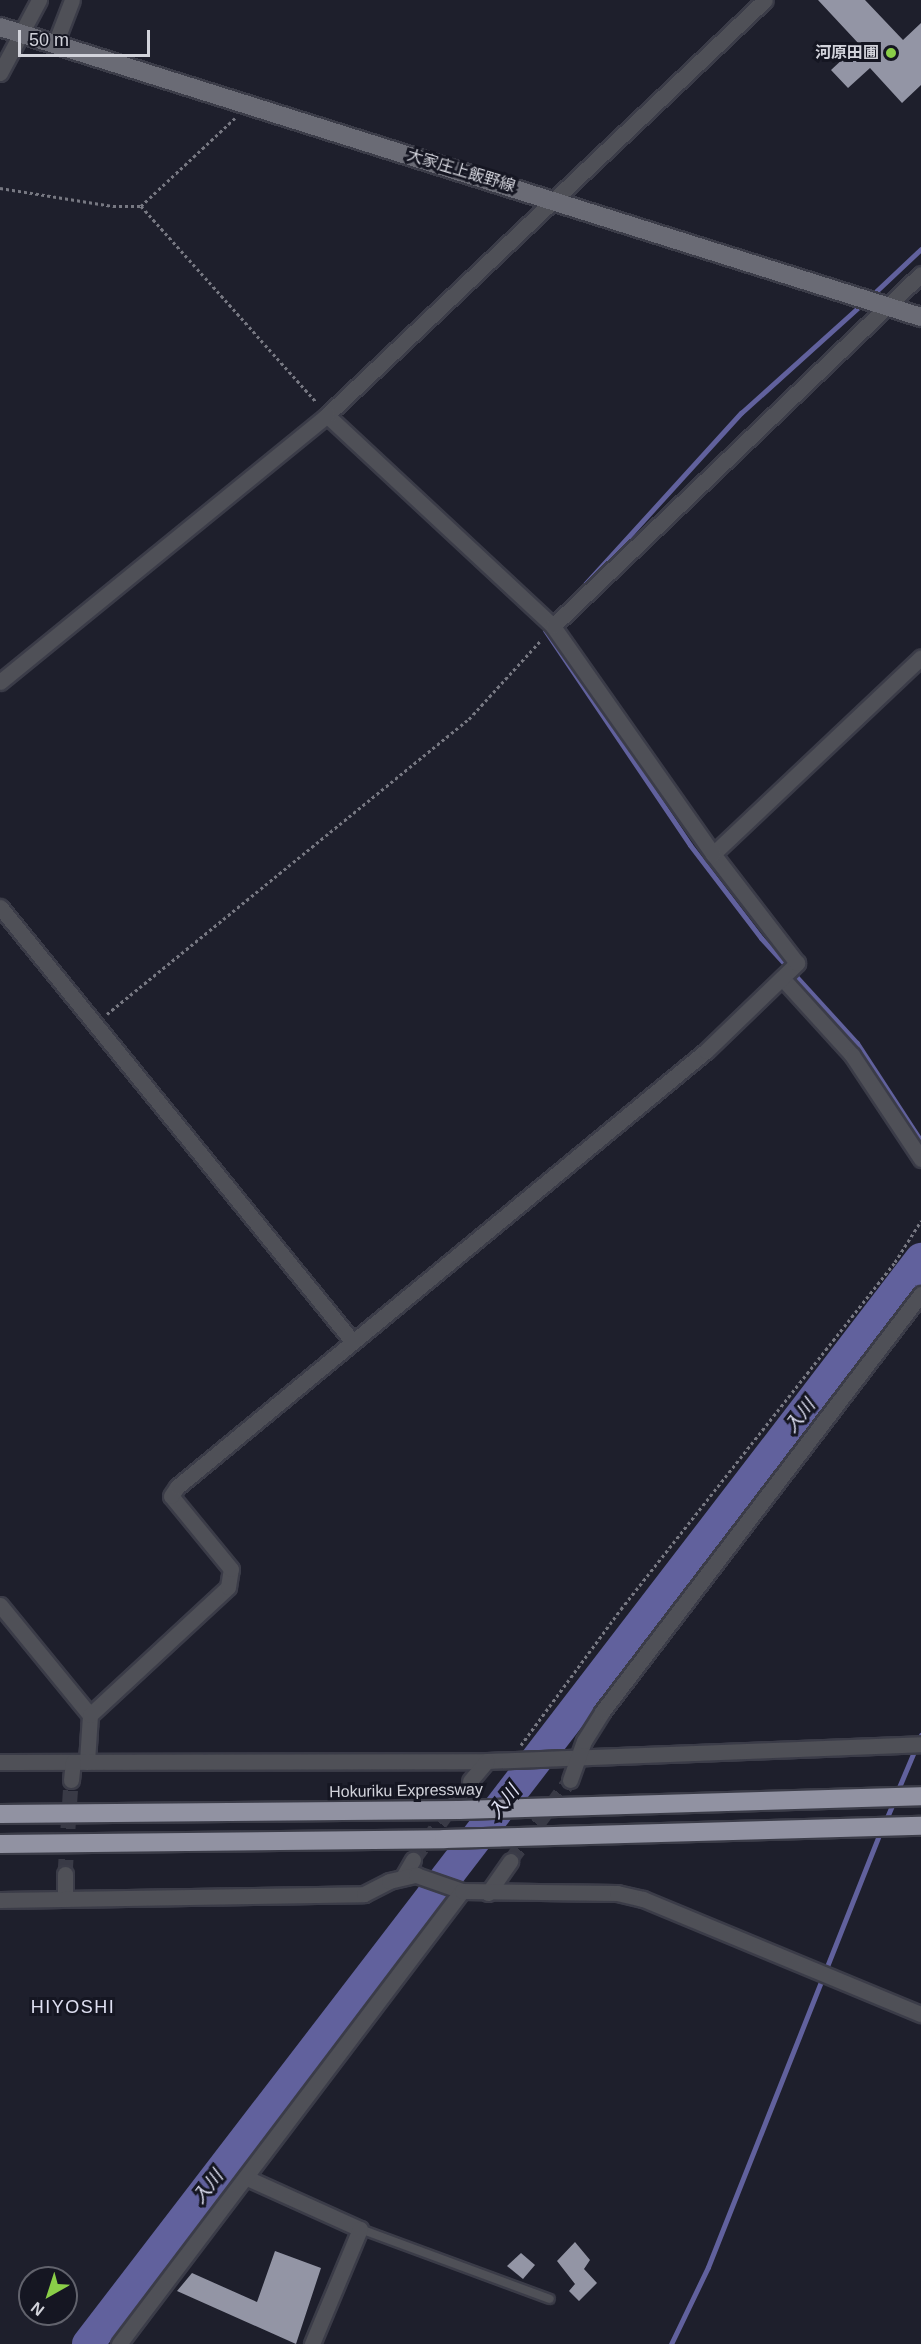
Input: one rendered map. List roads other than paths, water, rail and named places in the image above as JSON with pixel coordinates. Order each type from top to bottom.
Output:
[{"type":"highway","name":"Hokuriku Expressway","points":[[0,1814],[459,1810],[921,1796]]},
{"type":"highway","points":[[0,1844],[444,1839],[921,1826]]},
{"type":"main road","name":"大家庄上飯野線","points":[[0,27],[921,317]]},
{"type":"street","points":[[0,72],[39,0]]},
{"type":"street","points":[[50,43],[72,0]]},
{"type":"street","points":[[0,681],[327,415],[765,0]]},
{"type":"street","points":[[553,627],[921,274]]},
{"type":"street","points":[[71,1780],[80,1762],[90,1715],[228,1587],[231,1569],[171,1496],[177,1486],[706,1051],[797,963],[713,854],[553,627],[327,415]]},
{"type":"street","points":[[713,854],[921,657]]},
{"type":"street","points":[[0,907],[353,1342]]},
{"type":"street","points":[[782,978],[852,1055],[921,1159]]},
{"type":"street","points":[[570,1780],[584,1741],[602,1712],[921,1294]]},
{"type":"street","points":[[0,1605],[90,1715]]},
{"type":"street","points":[[0,1762],[487,1761],[921,1744]]},
{"type":"street","points":[[470,1781],[487,1761]]},
{"type":"street","points":[[403,1877],[413,1860]]},
{"type":"street","points":[[488,1893],[510,1861]]},
{"type":"street","points":[[65,1899],[66,1874]]},
{"type":"street","points":[[0,1900],[364,1894],[403,1877],[416,1875],[462,1891],[617,1893],[643,1899],[921,2014]]},
{"type":"street","points":[[119,2344],[247,2178],[462,1891]]},
{"type":"street","points":[[247,2178],[360,2229],[312,2344]]},
{"type":"lane","points":[[360,2229],[550,2299]]},
{"type":"waterway","points":[[870,297],[921,249]]},
{"type":"waterway","points":[[577,593],[741,413],[863,303]]},
{"type":"waterway","points":[[549,625],[545,630],[690,845],[761,938],[857,1043],[921,1141]]},
{"type":"waterway","name":"入川","points":[[88,2344],[921,1259]]},
{"type":"waterway","points":[[897,1792],[921,1735]]},
{"type":"waterway","points":[[885,1822],[894,1801]]},
{"type":"waterway","points":[[671,2344],[708,2267],[881,1831]]},
{"type":"tunnel","points":[[65,1874],[71,1780]]},
{"type":"tunnel","points":[[510,1861],[570,1780]]},
{"type":"tunnel","points":[[413,1860],[470,1781]]},
{"type":"place","name":"河原田圃","points":[[891,53]]},
{"type":"district","name":"HIYOSHI","points":[[73,2007]]}]
